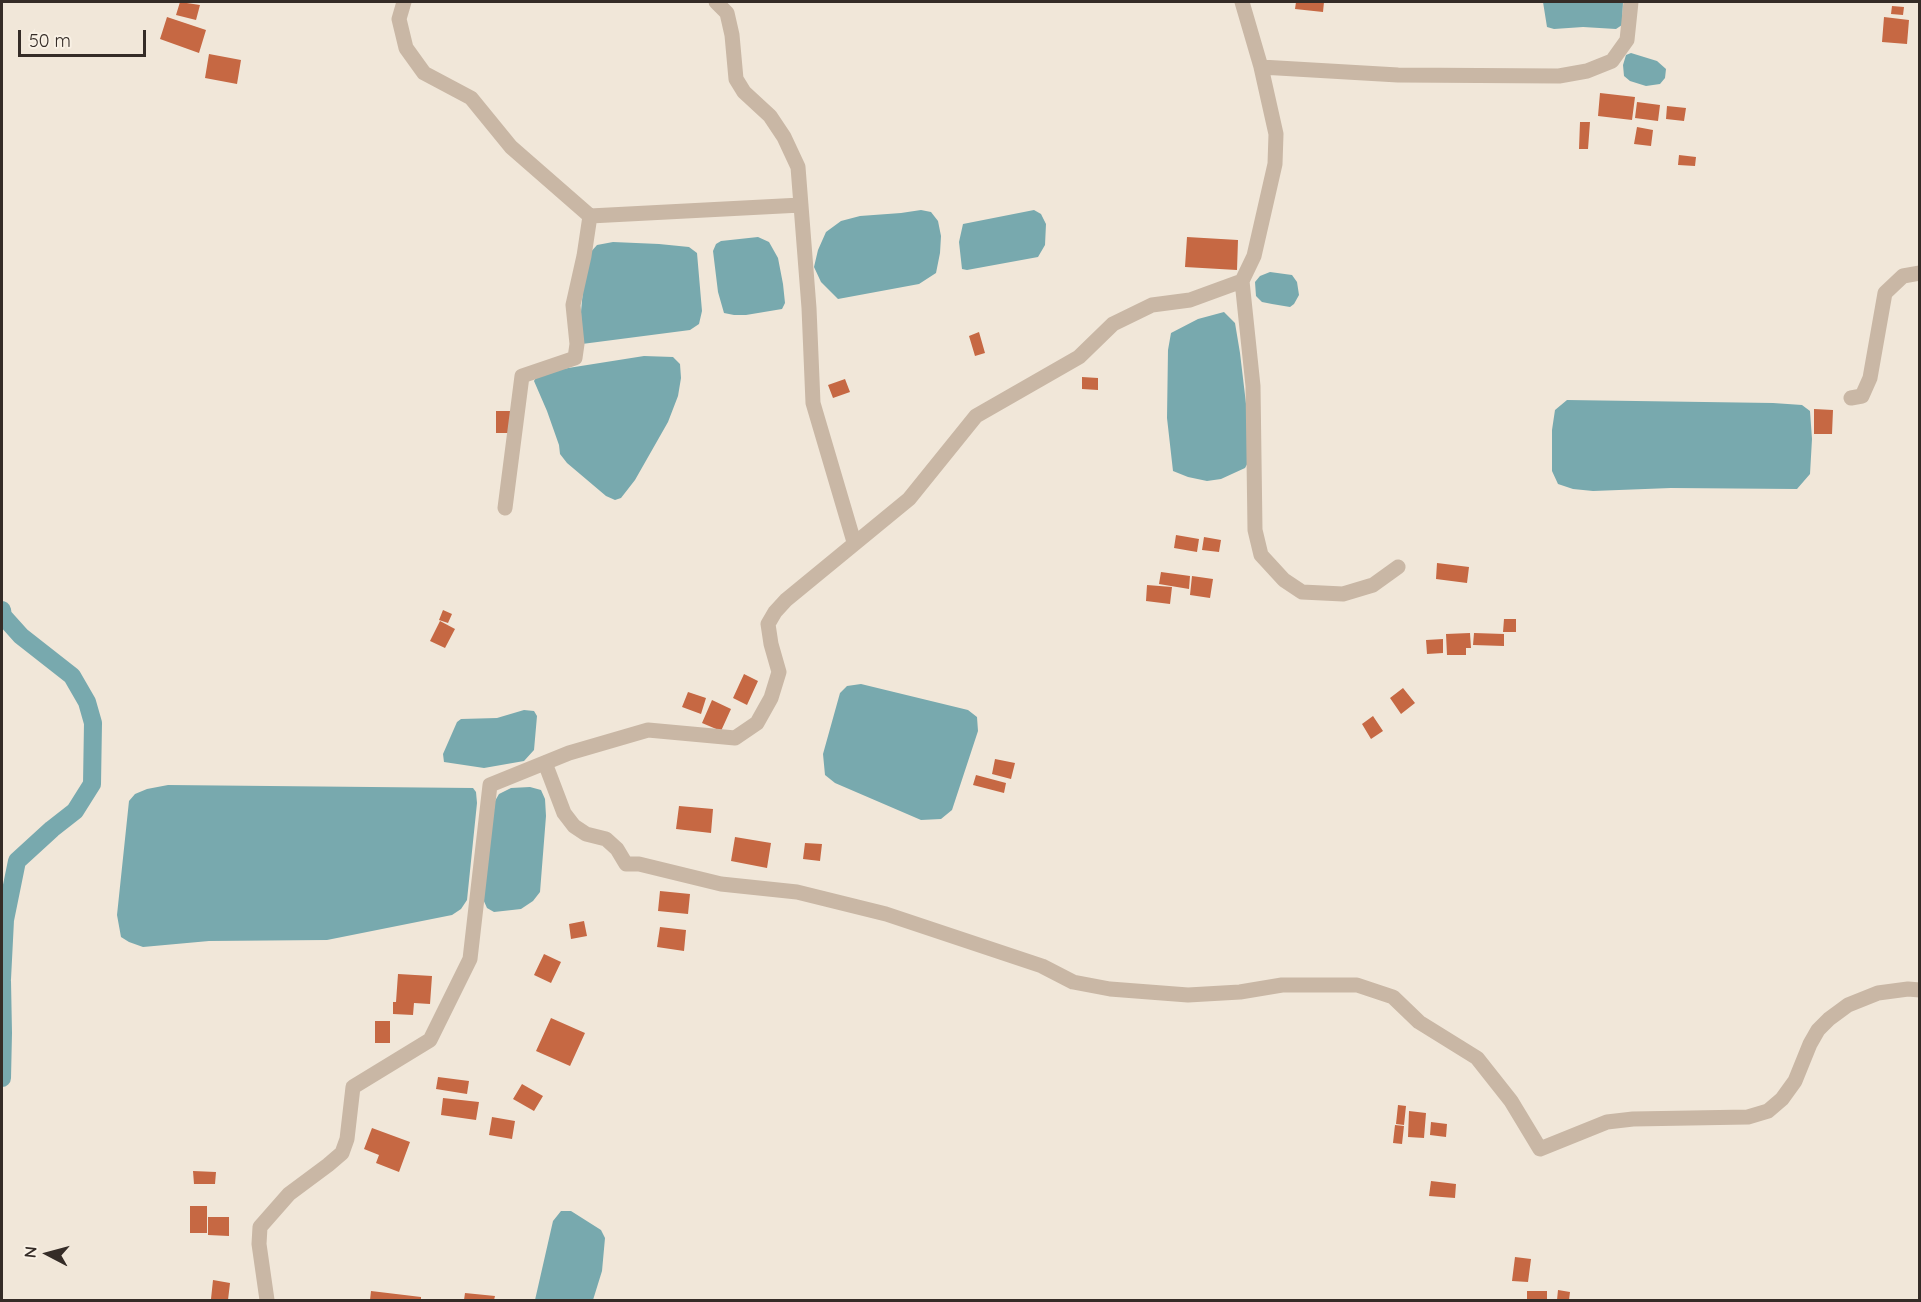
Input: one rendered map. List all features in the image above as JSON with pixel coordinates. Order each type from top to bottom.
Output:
[{"type":"street","points":[[404,2],[399,19],[406,48],[424,73],[471,98],[511,147],[590,216],[801,205]]},
{"type":"street","points":[[716,2],[727,13],[732,35],[735,79],[784,136],[798,167],[809,308],[813,403],[854,542]]},
{"type":"street","points":[[1242,2],[1261,67],[1276,134],[1275,164],[1254,256],[1242,281],[1253,386],[1256,530],[1261,555],[1284,580],[1302,592],[1343,594],[1373,585],[1398,567]]},
{"type":"street","points":[[1261,67],[1398,75],[1559,76],[1587,70],[1612,61],[1627,40],[1630,2]]},
{"type":"street","points":[[505,507],[522,376],[575,358],[577,344],[573,305],[590,216]]},
{"type":"street","points":[[1851,398],[1862,396],[1870,378],[1885,293],[1903,276],[1920,273]]},
{"type":"street","points":[[267,1300],[259,1244],[260,1227],[289,1194],[342,1153],[347,1139],[354,1087],[430,1040],[470,959],[490,785],[569,753],[648,730],[735,738],[758,723],[771,698],[779,672],[768,624],[775,612],[854,542],[909,499],[976,416],[1079,357],[1113,324],[1152,304],[1190,300],[1242,281]]},
{"type":"street","points":[[545,763],[564,813],[574,826],[586,834],[606,838],[617,849],[626,864],[639,864],[721,884],[797,892],[886,914],[1042,966],[1073,982],[1110,989],[1188,995],[1240,992],[1282,985],[1357,985],[1393,997],[1419,1022],[1477,1058],[1511,1101],[1540,1149],[1607,1122],[1633,1119],[1748,1117],[1768,1111],[1782,1099],[1795,1081],[1814,1037],[1829,1019],[1848,1005],[1878,993],[1908,989],[1920,990]]},
{"type":"water","points":[[1543,2],[1623,2],[1622,25],[1616,29],[1547,27]]},
{"type":"water","points":[[1631,53],[1657,61],[1666,69],[1665,78],[1660,84],[1646,86],[1630,81],[1624,76],[1623,65],[1626,55]]},
{"type":"water","points":[[921,210],[931,212],[938,221],[941,236],[936,273],[919,284],[838,299],[821,282],[814,267],[818,250],[826,232],[841,221],[860,216]]},
{"type":"water","points":[[1034,210],[1041,214],[1046,224],[1045,245],[1038,257],[962,269],[959,242],[963,224]]},
{"type":"water","points":[[758,237],[769,242],[778,258],[785,303],[782,309],[746,315],[724,313],[718,292],[713,251],[716,244],[721,241]]},
{"type":"water","points":[[613,242],[689,247],[697,253],[702,311],[699,324],[690,330],[582,344],[581,312],[585,268],[589,254],[597,245]]},
{"type":"water","points":[[1270,272],[1292,275],[1297,282],[1299,295],[1290,307],[1262,302],[1256,296],[1255,282],[1260,276]]},
{"type":"water","points":[[1224,312],[1235,323],[1249,429],[1250,459],[1245,468],[1221,479],[1207,481],[1173,471],[1167,418],[1168,350],[1171,333],[1198,319]]},
{"type":"water","points":[[644,356],[673,357],[680,364],[681,378],[678,396],[668,422],[635,480],[621,498],[615,500],[606,496],[567,463],[560,454],[547,411],[534,381],[537,375],[543,372]]},
{"type":"water","points":[[1567,400],[1802,405],[1810,411],[1812,439],[1810,474],[1797,489],[1671,488],[1593,491],[1573,489],[1558,484],[1552,471],[1552,430],[1555,410]]},
{"type":"water","points":[[861,684],[968,710],[977,717],[978,731],[952,810],[941,819],[921,820],[835,783],[825,775],[823,754],[840,693],[847,686]]},
{"type":"water","points":[[524,710],[534,711],[537,716],[534,750],[524,761],[484,768],[444,762],[443,754],[457,722],[461,719],[497,718]]},
{"type":"water","points":[[168,785],[473,788],[476,792],[477,803],[467,900],[461,909],[452,915],[327,940],[209,941],[143,947],[129,942],[121,937],[117,915],[129,801],[135,794],[147,789]]},
{"type":"water","points":[[530,787],[541,790],[545,799],[546,816],[540,892],[533,901],[521,909],[494,912],[487,908],[483,899],[495,801],[499,794],[511,788]]},
{"type":"water","points":[[561,1211],[571,1211],[601,1230],[605,1238],[602,1271],[593,1300],[535,1300],[553,1221]]},
{"type":"building","points":[[180,2],[200,5],[196,20],[176,15]]},
{"type":"building","points":[[1296,2],[1324,2],[1323,12],[1295,9]]},
{"type":"building","points":[[1892,6],[1904,7],[1903,15],[1891,14]]},
{"type":"building","points":[[167,17],[206,30],[199,53],[160,39]]},
{"type":"building","points":[[1884,17],[1909,20],[1907,44],[1882,42]]},
{"type":"building","points":[[209,54],[241,60],[237,84],[205,78]]},
{"type":"building","points":[[1600,93],[1635,97],[1632,120],[1598,116]]},
{"type":"building","points":[[1637,102],[1660,105],[1658,121],[1635,118]]},
{"type":"building","points":[[1667,106],[1686,108],[1684,121],[1666,119]]},
{"type":"building","points":[[1580,122],[1590,122],[1588,149],[1579,149]]},
{"type":"building","points":[[1637,127],[1653,130],[1651,146],[1634,144]]},
{"type":"building","points":[[1679,155],[1696,157],[1695,166],[1678,165]]},
{"type":"building","points":[[1187,237],[1238,240],[1237,270],[1185,267]]},
{"type":"building","points":[[979,332],[985,353],[975,356],[969,336]]},
{"type":"building","points":[[1082,377],[1098,378],[1098,390],[1082,389]]},
{"type":"building","points":[[845,379],[850,392],[833,398],[828,385]]},
{"type":"building","points":[[1814,409],[1833,410],[1832,434],[1814,434]]},
{"type":"building","points":[[496,411],[513,411],[513,433],[496,433]]},
{"type":"building","points":[[1176,535],[1199,539],[1197,552],[1174,548]]},
{"type":"building","points":[[1204,537],[1221,540],[1219,552],[1202,550]]},
{"type":"building","points":[[1437,563],[1469,567],[1467,583],[1436,579]]},
{"type":"building","points":[[1161,572],[1190,576],[1189,589],[1159,584]]},
{"type":"building","points":[[1192,576],[1213,579],[1210,598],[1190,595]]},
{"type":"building","points":[[1147,585],[1172,587],[1170,604],[1146,601]]},
{"type":"building","points":[[443,610],[452,614],[448,623],[439,620]]},
{"type":"building","points":[[1504,619],[1516,619],[1516,632],[1503,632]]},
{"type":"building","points":[[440,621],[455,629],[445,648],[430,641]]},
{"type":"building","points":[[1470,633],[1471,648],[1466,648],[1466,655],[1447,655],[1446,634]]},
{"type":"building","points":[[1474,633],[1504,634],[1504,646],[1473,645]]},
{"type":"building","points":[[1443,639],[1443,653],[1427,654],[1426,640]]},
{"type":"building","points":[[744,674],[758,681],[747,705],[733,698]]},
{"type":"building","points":[[1403,688],[1415,703],[1401,714],[1390,698]]},
{"type":"building","points":[[688,692],[706,698],[701,714],[682,707]]},
{"type":"building","points":[[712,700],[731,709],[721,731],[702,723]]},
{"type":"building","points":[[1373,716],[1383,731],[1371,739],[1362,724]]},
{"type":"building","points":[[995,759],[1015,763],[1011,779],[992,774]]},
{"type":"building","points":[[976,775],[1006,783],[1004,793],[973,785]]},
{"type":"building","points":[[679,806],[713,809],[711,833],[676,829]]},
{"type":"building","points":[[735,837],[771,843],[767,868],[731,861]]},
{"type":"building","points":[[805,843],[822,844],[820,861],[803,859]]},
{"type":"building","points":[[660,891],[690,894],[688,914],[658,911]]},
{"type":"building","points":[[584,921],[587,936],[571,939],[569,924]]},
{"type":"building","points":[[660,927],[686,930],[684,951],[657,947]]},
{"type":"building","points":[[544,954],[561,962],[551,983],[534,975]]},
{"type":"building","points":[[398,974],[432,976],[430,1004],[414,1003],[413,1015],[393,1014]]},
{"type":"building","points":[[551,1018],[585,1033],[570,1066],[536,1051]]},
{"type":"building","points":[[375,1021],[390,1021],[390,1043],[375,1043]]},
{"type":"building","points":[[438,1077],[469,1081],[467,1094],[436,1089]]},
{"type":"building","points":[[522,1084],[543,1096],[534,1111],[513,1099]]},
{"type":"building","points":[[443,1098],[479,1102],[476,1120],[441,1115]]},
{"type":"building","points":[[1398,1105],[1406,1106],[1404,1125],[1396,1124]]},
{"type":"building","points":[[1409,1111],[1426,1113],[1424,1138],[1408,1137]]},
{"type":"building","points":[[492,1117],[515,1121],[512,1139],[489,1135]]},
{"type":"building","points":[[1431,1122],[1447,1124],[1446,1137],[1430,1135]]},
{"type":"building","points":[[1395,1125],[1404,1126],[1402,1144],[1393,1143]]},
{"type":"building","points":[[372,1128],[410,1142],[399,1172],[376,1163],[379,1155],[364,1149]]},
{"type":"building","points":[[193,1171],[216,1172],[215,1184],[194,1184]]},
{"type":"building","points":[[1431,1181],[1456,1184],[1455,1198],[1429,1196]]},
{"type":"building","points":[[190,1206],[207,1206],[207,1233],[190,1233]]},
{"type":"building","points":[[208,1217],[229,1217],[229,1236],[208,1235]]},
{"type":"building","points":[[1515,1257],[1531,1259],[1528,1282],[1512,1281]]},
{"type":"building","points":[[213,1280],[230,1283],[228,1300],[211,1299]]},
{"type":"building","points":[[1558,1290],[1570,1292],[1569,1300],[1557,1300]]},
{"type":"building","points":[[371,1291],[421,1297],[421,1300],[370,1300]]},
{"type":"building","points":[[1527,1291],[1547,1291],[1547,1300],[1527,1300]]},
{"type":"building","points":[[465,1293],[495,1296],[494,1300],[464,1300]]},
{"type":"waterway","points":[[2,610],[3,616],[21,636],[72,676],[87,702],[93,723],[92,784],[75,811],[17,861],[5,920],[2,979]]},
{"type":"waterway","points":[[2,981],[2,1078]]}]
